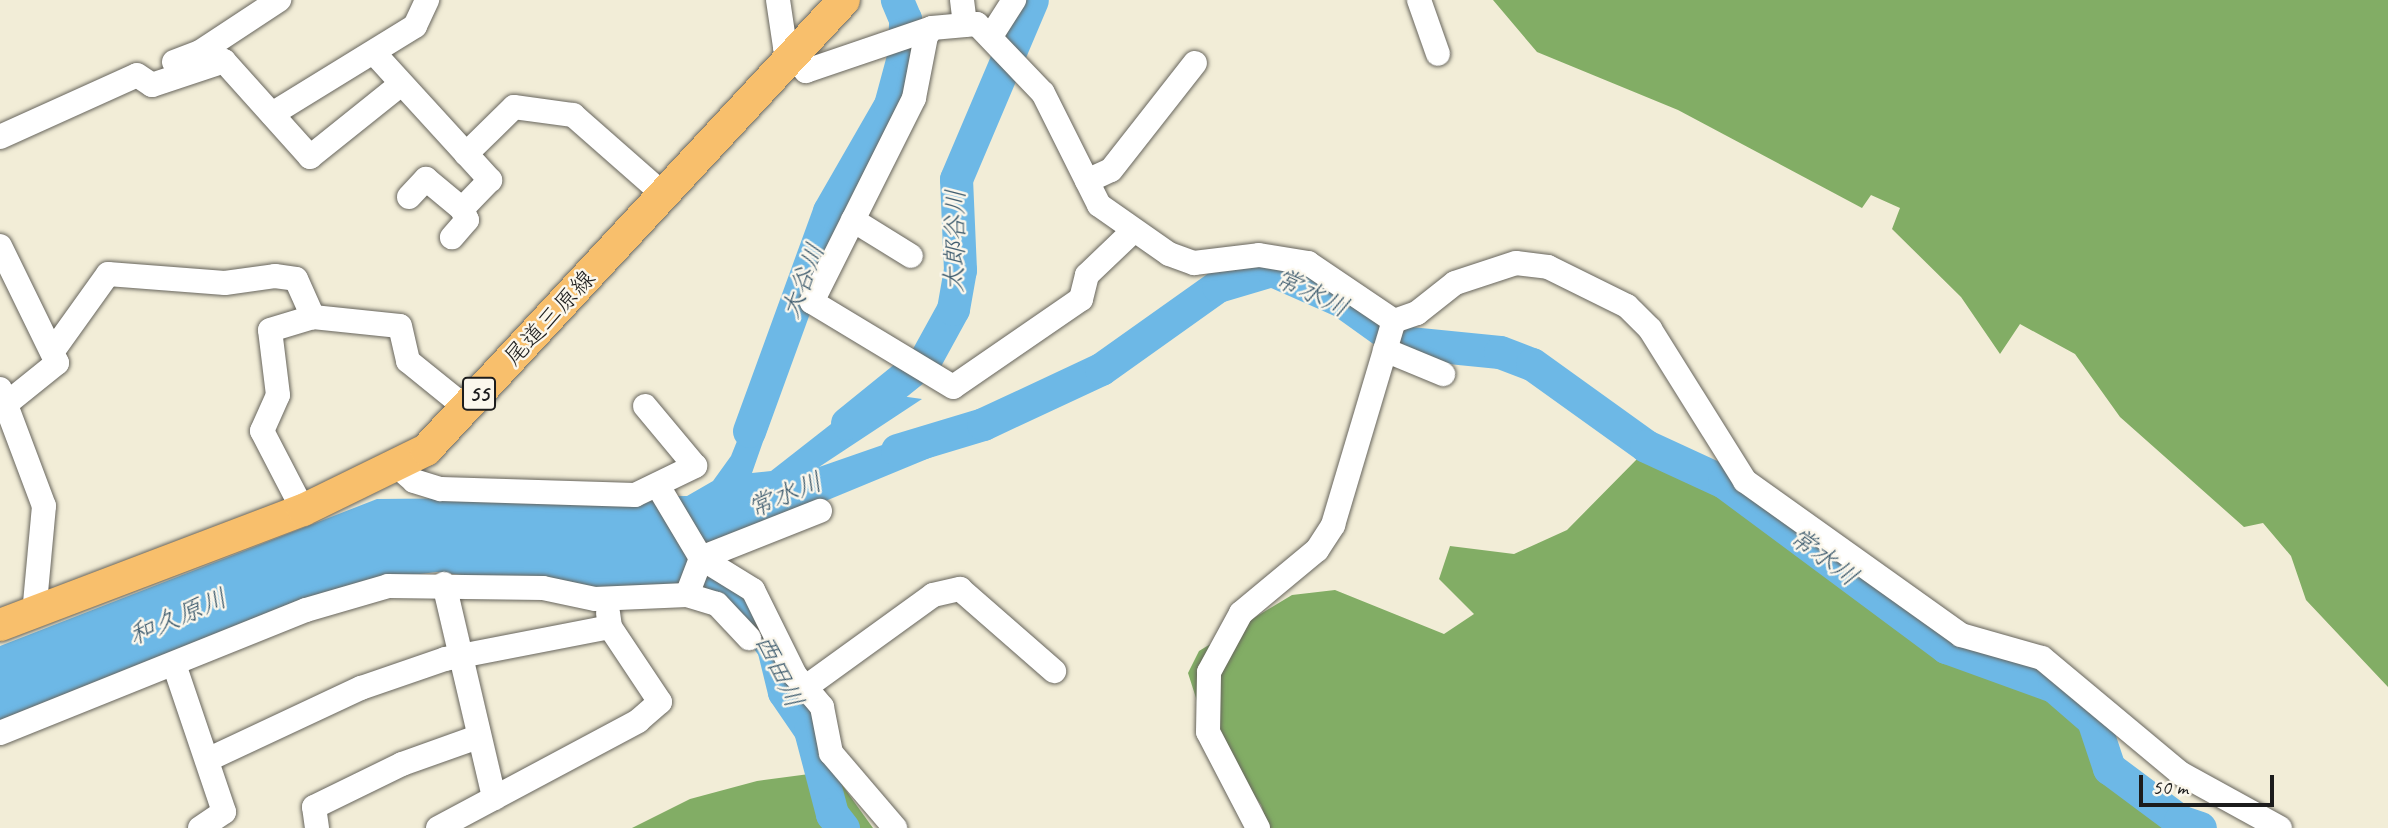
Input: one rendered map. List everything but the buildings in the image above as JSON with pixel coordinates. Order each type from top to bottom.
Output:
[{"type":"main road","name":"尾道三原線","points":[[0,625],[303,510],[398,467],[426,450],[844,0]]},
{"type":"street","points":[[0,137],[137,75],[200,52],[279,0]]},
{"type":"street","points":[[272,114],[375,54],[415,26],[427,0]]},
{"type":"street","points":[[778,0],[792,58],[806,71],[884,47],[932,28],[977,24],[1003,47],[1043,93],[1099,205],[1131,233],[1194,263],[1259,255],[1308,263],[1394,321]]},
{"type":"street","points":[[962,0],[965,25]]},
{"type":"street","points":[[1003,47],[1014,0]]},
{"type":"street","points":[[1419,0],[1438,54]]},
{"type":"street","points":[[932,28],[914,98],[812,302],[953,387],[1081,299],[1087,275],[1131,233]]},
{"type":"street","points":[[375,54],[490,180],[462,209]]},
{"type":"street","points":[[137,75],[152,85],[225,61],[310,157],[401,84]]},
{"type":"street","points":[[1087,181],[1111,170],[1195,63]]},
{"type":"street","points":[[466,154],[514,107],[573,115],[664,195]]},
{"type":"street","points":[[409,197],[426,179],[462,209],[467,220],[452,237]]},
{"type":"street","points":[[853,220],[911,256]]},
{"type":"street","points":[[0,246],[55,348],[57,363],[3,396],[44,506],[34,613]]},
{"type":"street","points":[[1394,321],[1417,313],[1455,283],[1516,263],[1548,267],[1627,306],[1650,329],[1745,481],[1932,617],[1961,635],[2042,658],[2180,773],[2280,828]]},
{"type":"street","points":[[55,348],[108,274],[225,283],[296,279],[313,317]]},
{"type":"street","points":[[303,510],[262,431],[278,395],[270,330],[313,317],[400,326],[408,361],[466,408]]},
{"type":"street","points":[[1258,828],[1208,732],[1209,672],[1241,613],[1317,550],[1333,525],[1394,321]]},
{"type":"street","points":[[1385,350],[1443,374]]},
{"type":"street","points":[[398,467],[414,481],[441,489],[635,495],[695,466],[645,406]]},
{"type":"street","points":[[658,486],[701,558],[753,590],[806,687],[822,707],[831,753],[895,828]]},
{"type":"street","points":[[687,594],[701,558],[820,512]]},
{"type":"street","points":[[0,733],[175,667],[306,610],[388,586],[444,584],[543,588],[606,599],[687,594],[717,604],[749,638]]},
{"type":"street","points":[[444,584],[475,738],[494,798]]},
{"type":"street","points":[[806,687],[933,594],[960,589],[1054,671]]},
{"type":"street","points":[[439,828],[638,721],[660,702],[610,627],[606,599]]},
{"type":"street","points":[[207,760],[360,688],[458,657],[610,627]]},
{"type":"street","points":[[175,667],[225,812],[200,828]]},
{"type":"street","points":[[317,828],[314,807],[402,764],[475,738]]},
{"type":"green space","points":[[1493,0],[2388,0],[2388,687],[2306,600],[2291,556],[2263,523],[2244,527],[2120,417],[2075,354],[2020,324],[2000,354],[1961,297],[1892,229],[1900,208],[1871,195],[1862,208],[1678,110],[1537,52]]},
{"type":"green space","points":[[1641,455],[1719,491],[1941,657],[2049,695],[2083,726],[2100,774],[2165,828],[1269,828],[1261,805],[1204,723],[1188,673],[1199,651],[1292,595],[1335,590],[1444,634],[1474,614],[1439,579],[1450,546],[1514,554],[1567,530]]},
{"type":"green space","points":[[832,771],[873,828],[632,828],[690,799],[757,781]]},
{"type":"water","name":"和久原川","points":[[758,389],[780,393],[752,473],[771,471],[872,392],[922,399],[819,467],[937,426],[944,452],[731,540],[718,577],[752,606],[776,644],[758,641],[667,585],[598,592],[437,572],[377,579],[0,724],[0,646],[377,499],[687,496],[713,481],[731,456]]},
{"type":"waterway","name":"大谷川","points":[[749,431],[829,211],[890,105],[904,53],[905,19],[897,0]]},
{"type":"waterway","name":"太郎谷川","points":[[847,423],[925,360],[953,309],[960,270],[956,179],[1032,0]]},
{"type":"waterway","name":"常水川","points":[[897,450],[983,424],[1101,369],[1218,286],[1272,270],[1342,301],[1399,342],[1500,352],[1532,364],[1646,446],[1724,482],[1946,647],[2054,686],[2093,720],[2109,768],[2180,821],[2200,828]]},
{"type":"waterway","name":"西田川","points":[[759,628],[773,647],[784,692],[810,730],[832,814],[843,828]]}]
